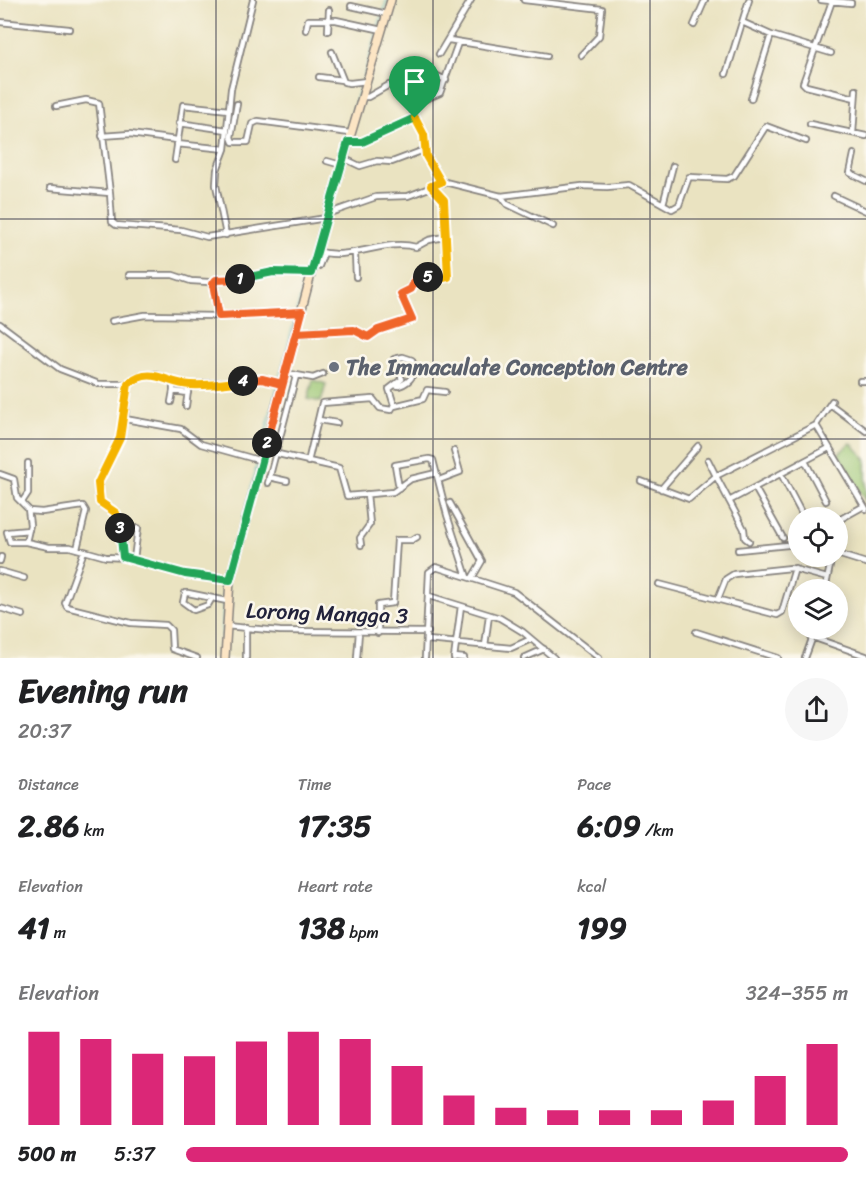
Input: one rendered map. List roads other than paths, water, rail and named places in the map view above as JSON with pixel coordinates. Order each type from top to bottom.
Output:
[{"type":"main road","points":[[225,658],[224,600],[228,579],[260,460],[265,451],[279,383],[285,373],[310,271],[320,252],[323,218],[348,142],[348,132],[362,97],[378,29],[391,0]]},
{"type":"street","points":[[226,235],[216,185],[217,170],[225,149],[231,89],[253,0]]},
{"type":"street","points":[[439,54],[471,0]]},
{"type":"street","points":[[524,0],[602,9],[599,36],[581,55]]},
{"type":"street","points":[[694,25],[705,0]]},
{"type":"street","points":[[726,74],[749,0]]},
{"type":"street","points":[[821,0],[851,3]]},
{"type":"street","points":[[832,1],[803,83],[806,86],[855,98]]},
{"type":"street","points":[[351,6],[384,13]]},
{"type":"street","points":[[328,31],[329,10]]},
{"type":"street","points":[[306,30],[308,21],[328,21],[378,29]]},
{"type":"street","points":[[0,22],[69,29]]},
{"type":"street","points":[[742,22],[771,35],[831,53]]},
{"type":"street","points":[[751,99],[771,35]]},
{"type":"street","points":[[449,40],[547,56]]},
{"type":"street","points":[[441,182],[424,150],[424,135],[411,105],[439,95],[458,43]]},
{"type":"street","points":[[332,52],[342,80]]},
{"type":"street","points":[[411,63],[419,73],[433,74],[446,80]]},
{"type":"street","points":[[320,77],[342,80],[346,83],[364,81]]},
{"type":"street","points":[[362,97],[368,97],[389,85]]},
{"type":"street","points":[[853,133],[856,90]]},
{"type":"street","points":[[56,106],[96,101],[100,105],[112,222],[116,225],[181,230],[207,237],[323,218],[376,197],[408,196],[441,182],[501,196],[582,186],[607,188],[629,185],[672,209],[679,205],[686,181],[692,177],[731,178],[766,126],[806,141]]},
{"type":"street","points":[[237,104],[231,137],[233,142],[248,142],[252,124],[258,122],[348,132]]},
{"type":"street","points":[[175,160],[183,105],[229,110]]},
{"type":"street","points":[[348,142],[362,142],[415,118]]},
{"type":"street","points":[[179,123],[227,129]]},
{"type":"street","points":[[810,124],[866,136]]},
{"type":"street","points":[[102,136],[130,134],[225,149]]},
{"type":"street","points":[[327,161],[360,166],[377,161],[401,160],[424,150]]},
{"type":"street","points":[[854,153],[850,173],[866,182]]},
{"type":"street","points":[[663,204],[673,166]]},
{"type":"street","points":[[296,333],[354,330],[368,337],[378,330],[412,319],[401,294],[411,289],[417,276],[424,275],[434,280],[448,277],[444,237],[444,200],[431,186]]},
{"type":"street","points":[[50,188],[110,192]]},
{"type":"street","points":[[501,196],[507,204],[553,226]]},
{"type":"street","points":[[834,196],[866,211]]},
{"type":"street","points":[[320,252],[354,254],[405,244],[416,247],[429,240],[444,237]]},
{"type":"street","points":[[354,254],[356,277]]},
{"type":"street","points":[[213,284],[216,280],[247,278],[273,272],[310,271]]},
{"type":"street","points":[[129,275],[173,275],[213,284]]},
{"type":"street","points":[[213,284],[219,316]]},
{"type":"street","points":[[112,321],[145,315],[219,316],[299,311]]},
{"type":"street","points":[[0,324],[60,369],[99,384],[128,384],[152,374],[161,375],[173,383],[189,385],[262,379],[279,383]]},
{"type":"street","points":[[394,406],[388,389],[402,379],[394,359],[403,357],[412,360],[415,370],[411,379],[403,385],[395,385]]},
{"type":"street","points":[[285,373],[313,378],[323,374]]},
{"type":"street","points":[[287,481],[268,480],[296,376]]},
{"type":"street","points":[[171,402],[173,383]]},
{"type":"street","points":[[123,557],[123,537],[116,513],[100,502],[97,490],[100,476],[120,438],[128,384]]},
{"type":"street","points":[[186,406],[189,385]]},
{"type":"street","points":[[308,462],[322,403],[370,398],[376,400],[384,410],[423,399],[427,390],[445,392]]},
{"type":"street","points":[[173,391],[188,393]]},
{"type":"street","points":[[641,481],[690,499],[716,476],[816,424],[831,403],[866,430]]},
{"type":"street","points":[[124,416],[182,429],[201,444],[260,460]]},
{"type":"street","points":[[319,420],[337,423]]},
{"type":"street","points":[[816,424],[865,508],[848,516]]},
{"type":"street","points":[[661,489],[698,446]]},
{"type":"street","points":[[729,501],[829,448]]},
{"type":"street","points":[[265,451],[339,468],[345,495],[393,492],[411,479],[436,472]]},
{"type":"street","points":[[439,480],[460,472],[454,451]]},
{"type":"street","points":[[399,488],[395,465],[433,460],[470,578]]},
{"type":"street","points":[[708,460],[744,529],[745,538],[749,541]]},
{"type":"street","points":[[805,461],[826,501]]},
{"type":"street","points":[[22,501],[28,493],[28,463]]},
{"type":"street","points":[[0,474],[14,479],[16,495],[29,511],[29,530],[26,542]]},
{"type":"street","points":[[781,474],[798,507]]},
{"type":"street","points":[[755,488],[783,538]]},
{"type":"street","points":[[361,545],[360,538],[370,524],[367,495]]},
{"type":"street","points":[[450,502],[482,561],[470,578]]},
{"type":"street","points":[[29,511],[83,506],[86,511],[77,549]]},
{"type":"street","points":[[134,559],[138,528]]},
{"type":"street","points":[[29,530],[7,532],[10,542],[77,549],[106,557],[134,559],[185,574],[228,579]]},
{"type":"street","points":[[378,633],[378,605],[393,603],[397,540],[417,537]]},
{"type":"street","points":[[738,550],[788,545]]},
{"type":"street","points":[[84,551],[65,603],[67,608],[131,623],[166,625],[171,630],[172,649],[197,658]]},
{"type":"street","points":[[848,557],[866,562]]},
{"type":"street","points":[[425,658],[428,640],[430,570],[436,567],[514,591],[596,657]]},
{"type":"street","points":[[718,599],[723,583],[729,576],[795,568],[827,578],[830,567]]},
{"type":"street","points":[[658,584],[773,615],[780,614],[795,568]]},
{"type":"street","points":[[0,570],[24,578]]},
{"type":"street","points":[[212,598],[208,605],[194,610],[183,602],[185,593],[224,600]]},
{"type":"street","points":[[429,597],[489,615],[523,632],[554,658]]},
{"type":"street","points":[[461,606],[454,658],[464,658]]},
{"type":"street","points":[[0,608],[23,615]]},
{"type":"street","points":[[485,646],[489,615]]},
{"type":"street","name":"Lorong Mangga 3","points":[[226,626],[280,631],[428,632]]},
{"type":"street","points":[[246,627],[246,658]]},
{"type":"street","points":[[357,658],[359,632]]},
{"type":"street","points":[[696,632],[778,658]]},
{"type":"street","points":[[428,640],[511,648],[531,639]]},
{"type":"street","points":[[805,658],[811,639]]},
{"type":"street","points":[[818,639],[866,656]]},
{"type":"street","points":[[524,658],[544,649]]},
{"type":"waterway","points":[[384,11],[387,0]]},
{"type":"waterway","points":[[363,80],[382,15]]},
{"type":"waterway","points":[[308,270],[361,84]]},
{"type":"waterway","points":[[297,310],[307,274]]},
{"type":"waterway","points":[[279,380],[296,315]]},
{"type":"waterway","points":[[229,572],[278,385]]},
{"type":"waterway","points":[[223,598],[226,582]]},
{"type":"waterway","points":[[222,658],[223,603]]},
{"type":"place","name":"The Immaculate Conception Centre","points":[[334,367]]}]
